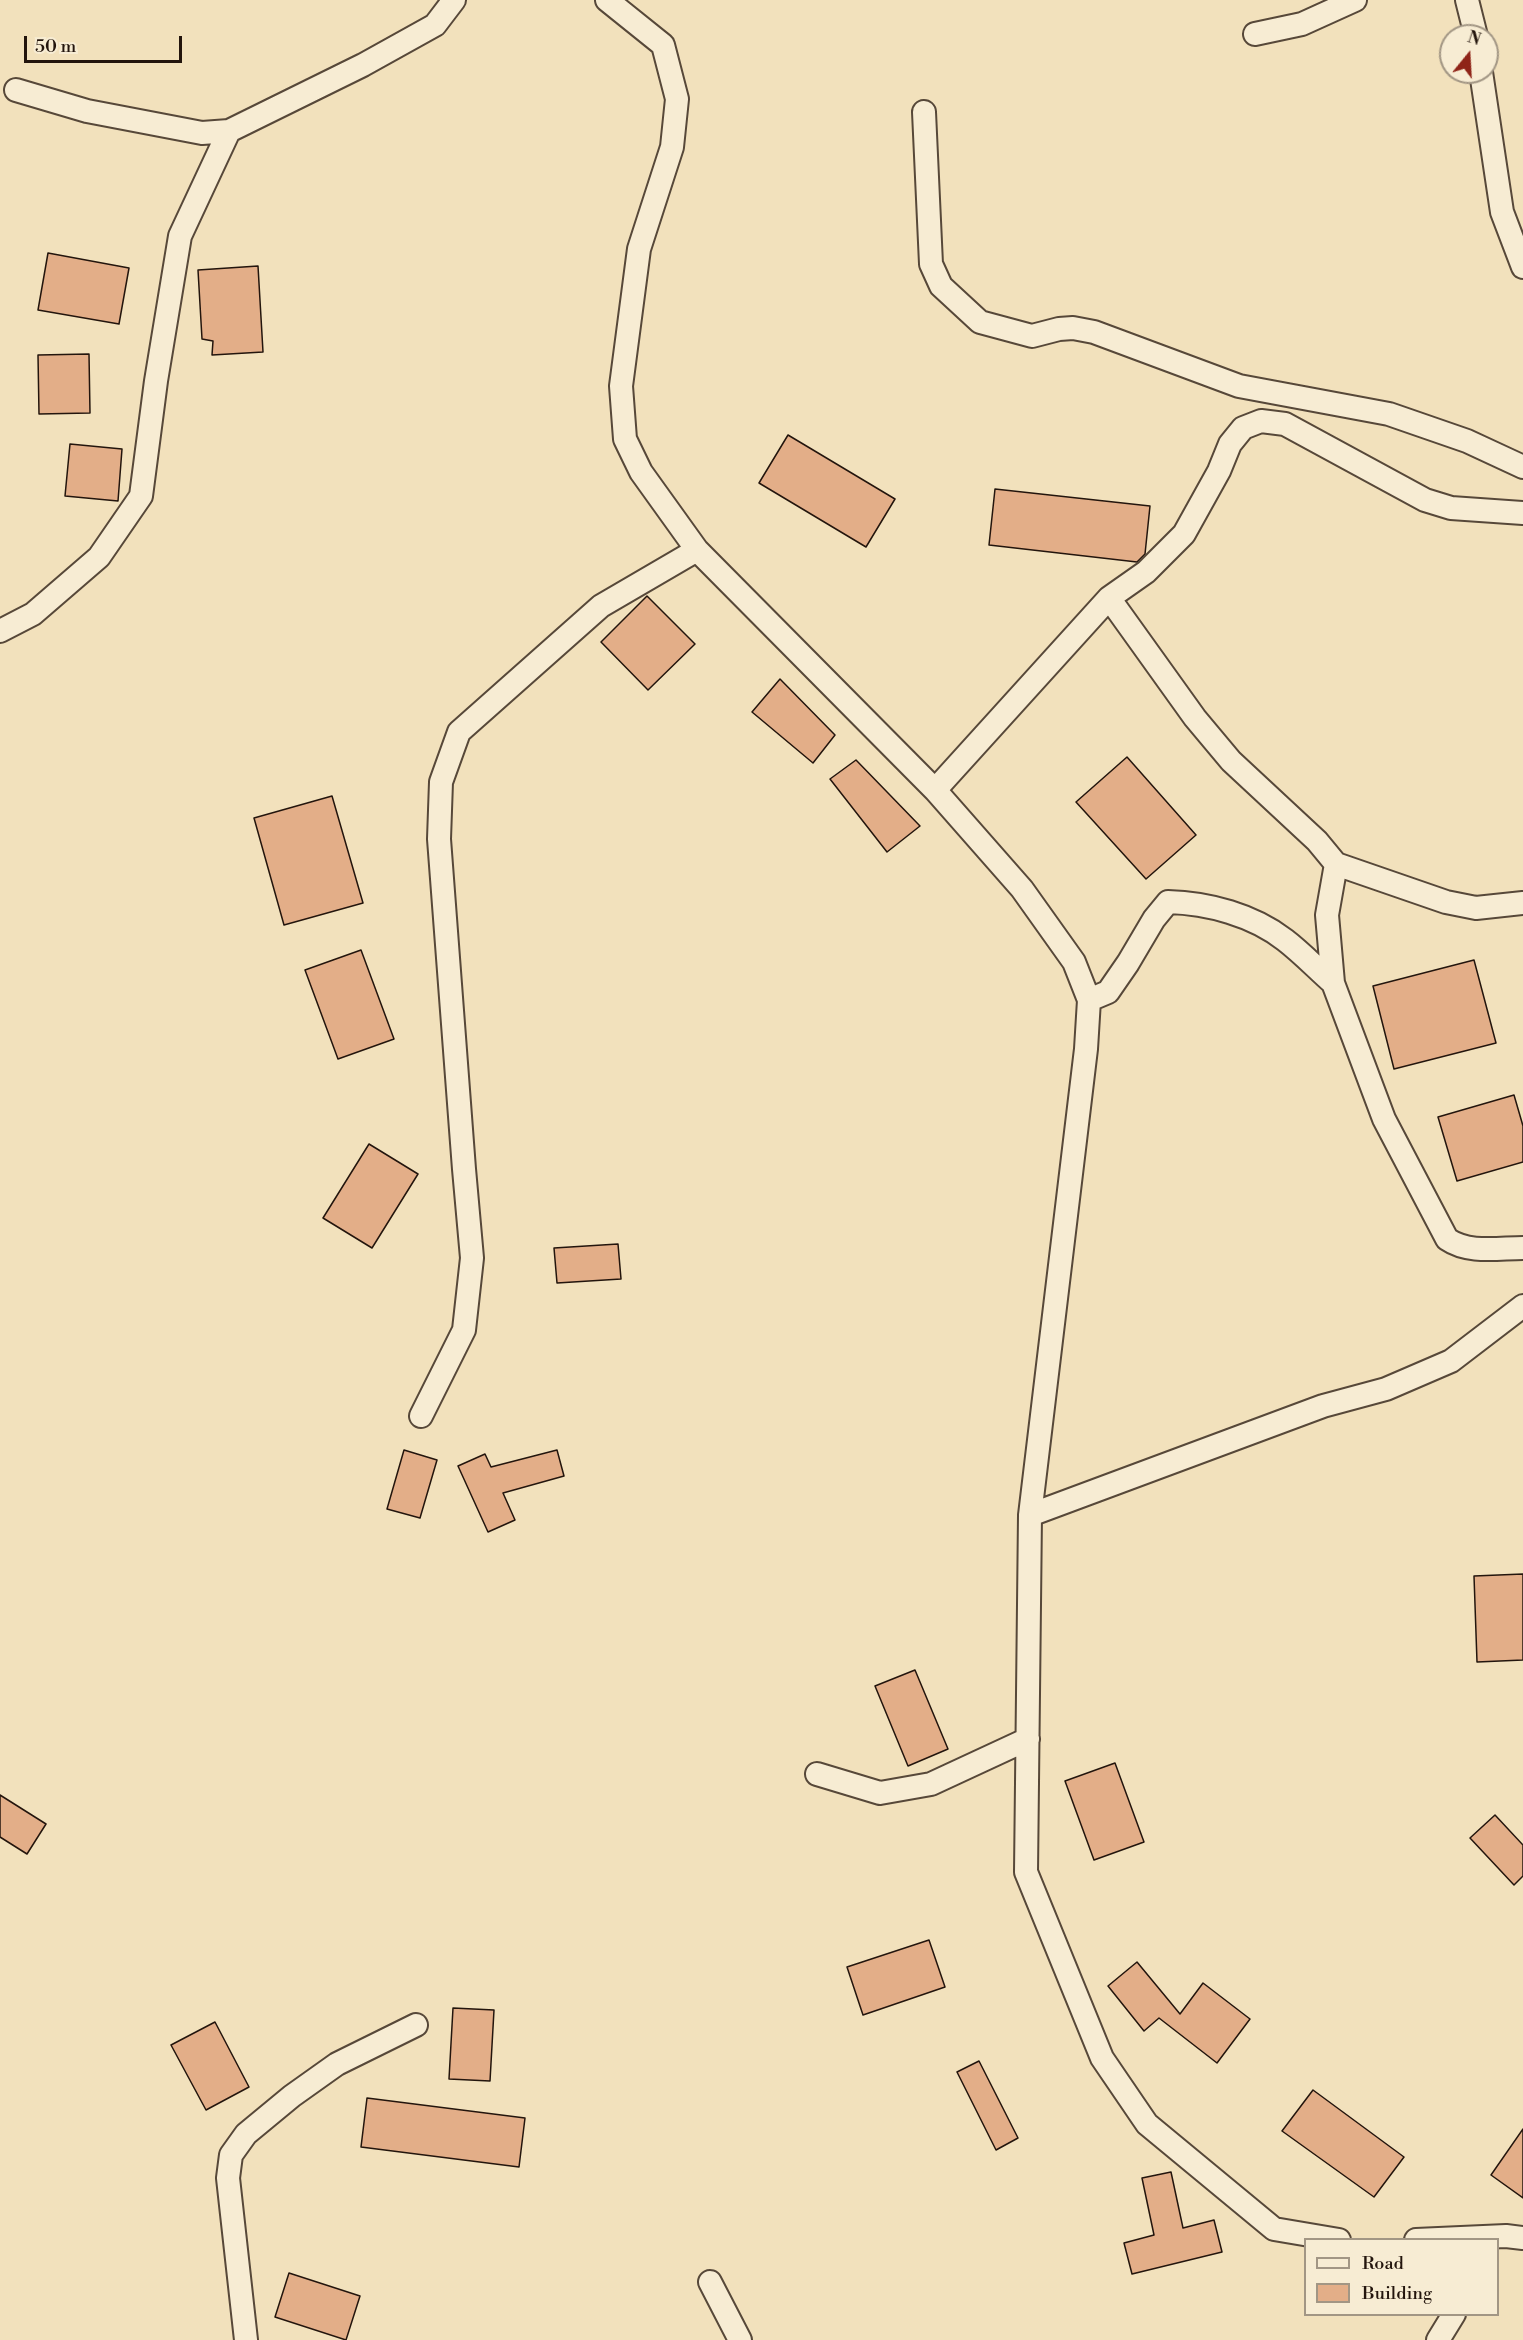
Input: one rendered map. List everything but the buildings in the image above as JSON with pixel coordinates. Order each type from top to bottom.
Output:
[{"type":"street","points":[[16,90],[87,111],[202,133],[229,130],[363,65],[435,25],[454,0]]},
{"type":"street","points":[[608,0],[663,45],[677,99],[672,147],[639,249],[621,386],[625,439],[641,472],[697,550],[934,790],[1022,889],[1074,962],[1089,1000],[1086,1049],[1030,1515],[1026,1872],[1102,2058],[1147,2124],[1274,2229],[1327,2238]]},
{"type":"street","points":[[1255,34],[1302,24],[1354,0]]},
{"type":"street","points":[[1467,0],[1473,24]]},
{"type":"street","points":[[1483,84],[1502,212],[1522,262]]},
{"type":"street","points":[[924,112],[931,264],[941,286],[980,322],[1032,336],[1073,328],[1094,332],[1239,386],[1389,414],[1467,441],[1523,467]]},
{"type":"street","points":[[0,631],[33,614],[99,557],[141,496],[156,381],[180,236],[229,130]]},
{"type":"street","points":[[934,790],[1109,598],[1146,573],[1184,534],[1219,471],[1230,444],[1243,428],[1261,421],[1285,424],[1425,500],[1451,508],[1523,513]]},
{"type":"street","points":[[421,1416],[464,1330],[472,1258],[439,839],[441,782],[459,732],[601,606],[697,550]]},
{"type":"street","points":[[1109,598],[1202,727],[1231,761],[1317,841],[1336,864],[1446,902],[1476,908],[1523,903]]},
{"type":"street","points":[[1336,864],[1327,915],[1333,983],[1384,1119],[1448,1239],[1458,1246],[1470,1249],[1523,1248]]},
{"type":"street","points":[[1089,1000],[1108,993],[1154,919],[1168,902],[1192,902],[1250,919],[1284,939],[1333,983]]},
{"type":"street","points":[[1030,1515],[1323,1406],[1386,1389],[1451,1361],[1523,1306]]},
{"type":"street","points":[[818,1774],[880,1792],[931,1784],[1028,1739]]},
{"type":"street","points":[[246,2340],[228,2178],[231,2155],[246,2134],[292,2096],[337,2064],[416,2025]]},
{"type":"street","points":[[710,2282],[740,2340]]},
{"type":"street","points":[[1437,2340],[1453,2316]]}]
